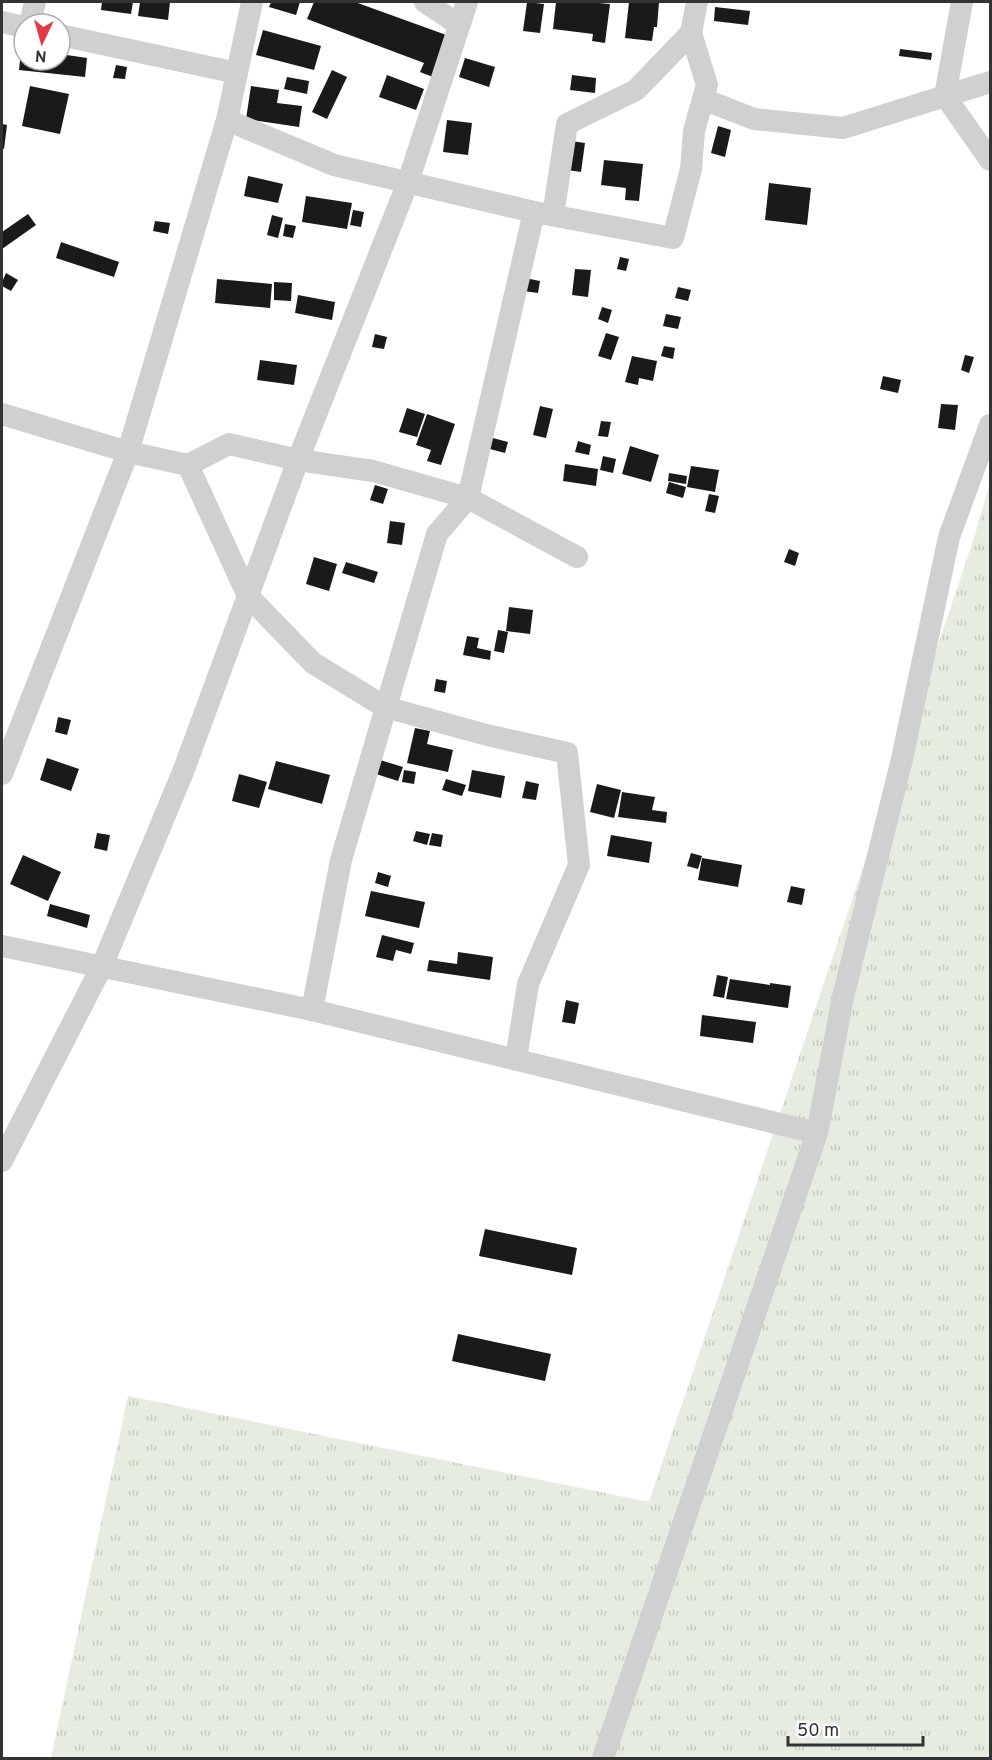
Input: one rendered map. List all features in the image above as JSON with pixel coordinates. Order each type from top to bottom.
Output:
[{"type":"street","points":[[2,774],[128,452],[227,120],[252,2]]},
{"type":"street","points":[[425,2],[459,25]]},
{"type":"street","points":[[2,1161],[102,966],[183,771],[298,460],[408,182],[467,2]]},
{"type":"street","points":[[227,120],[334,165],[543,214],[673,238],[691,169],[694,131],[706,85],[691,33],[697,2]]},
{"type":"street","points":[[962,2],[945,96],[990,160]]},
{"type":"street","points":[[312,1010],[341,860],[385,707],[437,534],[468,498],[567,124],[636,90],[691,33]]},
{"type":"street","points":[[72,38],[237,73]]},
{"type":"street","points":[[703,99],[754,119],[843,128],[990,82]]},
{"type":"street","points":[[2,414],[128,452],[188,465],[229,444],[298,460],[373,471],[468,498],[577,557]]},
{"type":"street","points":[[603,1758],[817,1132],[843,997],[902,759],[949,537],[990,425]]},
{"type":"street","points":[[188,465],[248,596],[313,663],[385,707],[487,735],[567,753],[579,865],[528,984],[516,1059]]},
{"type":"street","points":[[2,946],[312,1010],[817,1132]]},
{"type":"green space","points":[[990,483],[990,1758],[51,1758],[128,1396],[649,1502],[974,538]]},
{"type":"building","points":[[102,2],[133,2],[131,14],[101,10]]},
{"type":"building","points":[[140,2],[170,2],[168,20],[138,16]]},
{"type":"building","points":[[271,2],[300,2],[296,15],[269,7]]},
{"type":"building","points":[[314,2],[355,2],[449,36],[433,77],[420,72],[424,63],[307,19]]},
{"type":"building","points":[[527,2],[544,4],[540,33],[523,31]]},
{"type":"building","points":[[556,2],[610,4],[605,43],[592,41],[593,34],[553,29]]},
{"type":"building","points":[[629,2],[659,2],[657,27],[654,27],[652,41],[625,38]]},
{"type":"building","points":[[715,7],[750,11],[748,25],[714,21]]},
{"type":"building","points":[[263,30],[321,46],[314,70],[256,55]]},
{"type":"building","points":[[900,49],[932,53],[931,60],[899,56]]},
{"type":"building","points":[[72,56],[87,58],[85,77],[38,72],[72,72]]},
{"type":"building","points":[[465,58],[495,67],[489,87],[459,77]]},
{"type":"building","points":[[116,65],[127,67],[125,79],[113,78]]},
{"type":"building","points":[[332,70],[347,77],[327,119],[312,112]]},
{"type":"building","points":[[387,75],[424,89],[416,110],[379,97]]},
{"type":"building","points":[[572,75],[596,78],[595,93],[570,90]]},
{"type":"building","points":[[287,77],[309,81],[307,94],[284,89]]},
{"type":"building","points":[[30,86],[69,94],[60,134],[22,126]]},
{"type":"building","points":[[251,86],[279,90],[277,103],[302,106],[299,127],[246,119]]},
{"type":"building","points":[[447,120],[472,123],[468,155],[443,152]]},
{"type":"building","points":[[2,124],[7,125],[4,149],[2,148]]},
{"type":"building","points":[[718,126],[731,130],[725,157],[711,153]]},
{"type":"building","points":[[571,141],[585,143],[581,172],[567,170]]},
{"type":"building","points":[[604,160],[643,164],[639,201],[625,200],[626,188],[601,185]]},
{"type":"building","points":[[248,176],[283,184],[278,203],[244,196]]},
{"type":"building","points":[[769,183],[811,188],[807,225],[765,220]]},
{"type":"building","points":[[306,196],[352,203],[347,229],[302,222]]},
{"type":"building","points":[[353,210],[364,212],[361,227],[350,225]]},
{"type":"building","points":[[28,214],[36,225],[2,249],[2,232]]},
{"type":"building","points":[[272,215],[283,218],[278,238],[267,235]]},
{"type":"building","points":[[155,221],[170,223],[168,234],[153,231]]},
{"type":"building","points":[[285,224],[296,226],[293,238],[283,236]]},
{"type":"building","points":[[61,242],[119,262],[114,277],[56,258]]},
{"type":"building","points":[[620,257],[629,259],[626,271],[617,269]]},
{"type":"building","points":[[575,269],[591,270],[588,297],[572,295]]},
{"type":"building","points":[[6,273],[18,280],[11,291],[2,286]]},
{"type":"building","points":[[525,278],[540,281],[538,293],[523,291]]},
{"type":"building","points":[[217,279],[272,284],[270,308],[215,303]]},
{"type":"building","points":[[274,282],[292,283],[291,301],[274,300]]},
{"type":"building","points":[[678,287],[691,290],[688,301],[675,298]]},
{"type":"building","points":[[298,295],[335,302],[332,320],[295,313]]},
{"type":"building","points":[[602,307],[612,310],[608,323],[598,319]]},
{"type":"building","points":[[666,314],[681,317],[678,329],[663,326]]},
{"type":"building","points":[[606,333],[619,337],[611,360],[598,356]]},
{"type":"building","points":[[375,334],[387,337],[384,349],[372,347]]},
{"type":"building","points":[[664,346],[675,348],[673,359],[661,356]]},
{"type":"building","points":[[965,355],[974,357],[969,373],[961,370]]},
{"type":"building","points":[[632,356],[657,361],[653,381],[639,378],[638,385],[625,382]]},
{"type":"building","points":[[260,360],[297,365],[294,385],[257,380]]},
{"type":"building","points":[[883,376],[901,380],[898,393],[880,389]]},
{"type":"building","points":[[941,404],[958,405],[955,430],[938,428]]},
{"type":"building","points":[[540,406],[553,409],[546,438],[533,435]]},
{"type":"building","points":[[407,408],[425,414],[417,437],[399,432]]},
{"type":"building","points":[[427,414],[455,424],[441,465],[427,461],[431,450],[416,445]]},
{"type":"building","points":[[601,421],[611,422],[608,437],[598,436]]},
{"type":"building","points":[[489,437],[508,442],[505,453],[486,448]]},
{"type":"building","points":[[578,441],[591,445],[589,455],[575,452]]},
{"type":"building","points":[[630,446],[659,455],[651,482],[622,474]]},
{"type":"building","points":[[603,456],[616,459],[613,473],[600,470]]},
{"type":"building","points":[[565,464],[598,469],[596,486],[563,481]]},
{"type":"building","points":[[691,466],[719,470],[715,492],[687,487]]},
{"type":"building","points":[[669,473],[687,476],[686,484],[668,481]]},
{"type":"building","points":[[669,482],[686,487],[683,498],[666,493]]},
{"type":"building","points":[[375,485],[388,489],[383,504],[370,500]]},
{"type":"building","points":[[709,494],[719,496],[715,513],[705,511]]},
{"type":"building","points":[[390,521],[405,523],[402,545],[387,543]]},
{"type":"building","points":[[789,549],[799,553],[795,566],[784,562]]},
{"type":"building","points":[[314,557],[337,564],[329,591],[306,584]]},
{"type":"building","points":[[346,562],[378,572],[374,583],[342,573]]},
{"type":"building","points":[[509,607],[533,610],[530,634],[506,631]]},
{"type":"building","points":[[498,630],[508,632],[504,653],[494,651]]},
{"type":"building","points":[[467,636],[479,638],[477,648],[491,651],[490,660],[463,655]]},
{"type":"building","points":[[436,679],[447,681],[445,693],[434,691]]},
{"type":"building","points":[[58,717],[71,720],[67,735],[55,732]]},
{"type":"building","points":[[415,728],[430,731],[427,744],[453,750],[448,772],[407,763]]},
{"type":"building","points":[[47,758],[79,769],[71,791],[40,780]]},
{"type":"building","points":[[380,760],[403,767],[398,781],[376,774]]},
{"type":"building","points":[[276,761],[330,775],[322,804],[268,789]]},
{"type":"building","points":[[404,770],[416,772],[414,784],[402,782]]},
{"type":"building","points":[[472,770],[505,776],[501,798],[468,791]]},
{"type":"building","points":[[239,774],[267,782],[259,808],[232,801]]},
{"type":"building","points":[[446,779],[466,785],[462,796],[442,790]]},
{"type":"building","points":[[526,781],[539,784],[536,800],[522,798]]},
{"type":"building","points":[[597,784],[621,790],[614,818],[590,812]]},
{"type":"building","points":[[622,792],[655,797],[652,810],[667,812],[666,823],[618,817]]},
{"type":"building","points":[[416,831],[430,834],[427,845],[413,841]]},
{"type":"building","points":[[97,833],[110,835],[107,851],[94,848]]},
{"type":"building","points":[[432,833],[443,835],[441,847],[429,845]]},
{"type":"building","points":[[611,835],[652,842],[649,863],[607,856]]},
{"type":"building","points":[[691,853],[702,856],[698,869],[687,866]]},
{"type":"building","points":[[23,855],[61,872],[48,901],[10,884]]},
{"type":"building","points":[[702,858],[742,865],[738,887],[698,880]]},
{"type":"building","points":[[378,872],[391,876],[388,887],[375,883]]},
{"type":"building","points":[[791,886],[805,889],[802,905],[787,902]]},
{"type":"building","points":[[371,891],[425,902],[419,928],[365,916]]},
{"type":"building","points":[[50,904],[90,915],[87,928],[47,916]]},
{"type":"building","points":[[382,935],[414,943],[411,954],[396,950],[393,961],[376,957]]},
{"type":"building","points":[[458,952],[493,957],[490,980],[427,971],[429,960],[457,964]]},
{"type":"building","points":[[717,975],[728,977],[724,998],[713,996]]},
{"type":"building","points":[[730,979],[791,986],[788,1008],[726,999]]},
{"type":"building","points":[[566,1000],[579,1003],[575,1024],[562,1022]]},
{"type":"building","points":[[702,1015],[756,1022],[753,1043],[700,1036]]},
{"type":"building","points":[[485,1229],[577,1248],[572,1275],[479,1256]]},
{"type":"building","points":[[458,1334],[551,1354],[545,1381],[452,1361]]}]
